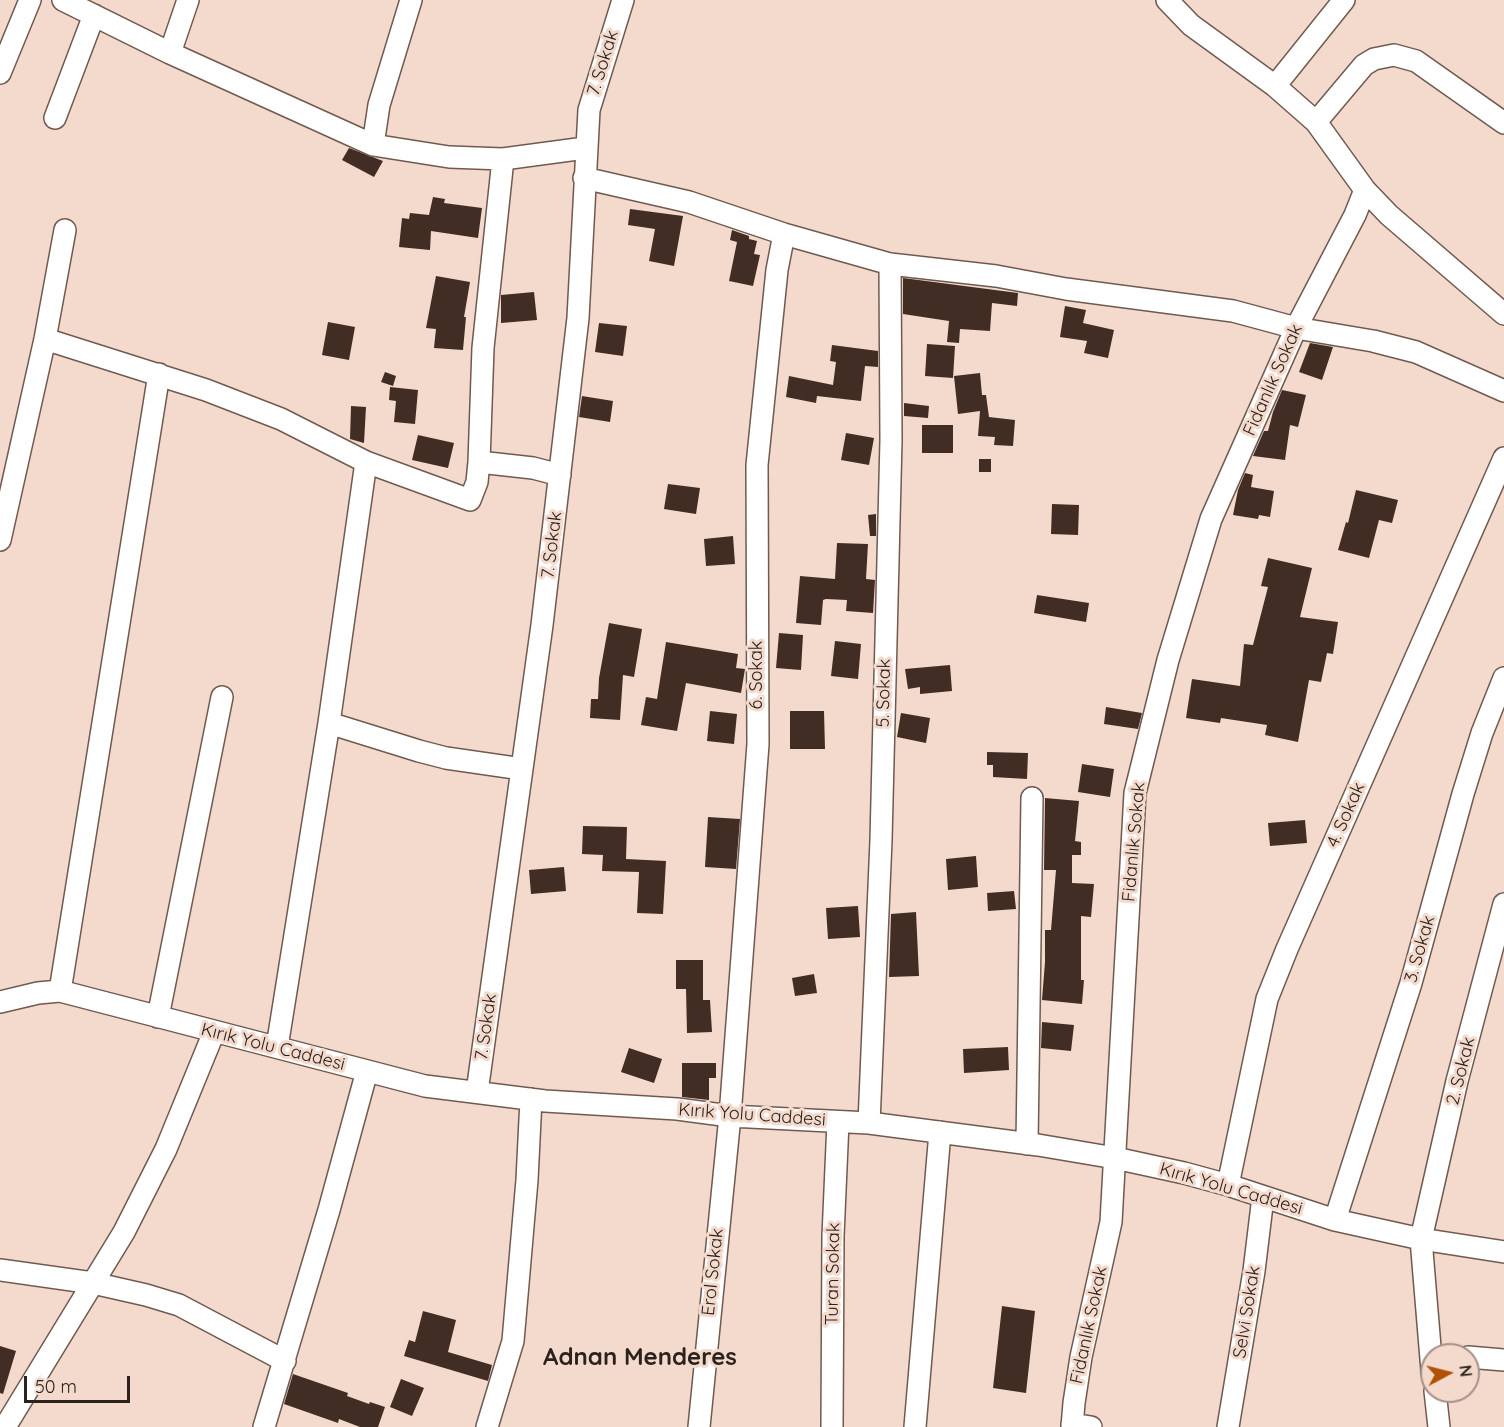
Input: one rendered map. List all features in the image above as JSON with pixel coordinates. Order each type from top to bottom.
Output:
[{"type":"street","points":[[0,73],[30,0]]},
{"type":"street","points":[[63,0],[373,145],[449,158],[503,159],[585,148]]},
{"type":"street","points":[[170,52],[188,0]]},
{"type":"street","points":[[373,145],[379,105],[411,0]]},
{"type":"street","name":"7. Sokak","points":[[477,1092],[542,625],[578,318],[585,148],[589,110],[623,0]]},
{"type":"street","points":[[1167,0],[1191,25],[1275,86],[1316,122],[1365,190],[1389,215],[1504,314]]},
{"type":"street","points":[[1275,86],[1344,0]]},
{"type":"street","points":[[55,118],[94,15]]},
{"type":"street","points":[[1316,122],[1364,65],[1374,59],[1394,55],[1416,61],[1504,123]]},
{"type":"street","points":[[45,339],[206,390],[280,419],[366,462],[470,500],[477,482],[479,462],[483,348],[503,159]]},
{"type":"street","points":[[584,178],[689,202],[784,234],[890,264],[953,270],[1066,289],[1233,311],[1296,328],[1373,341],[1416,352],[1504,391]]},
{"type":"street","name":"Fidanlık Sokak","points":[[1079,1426],[1074,1403],[1081,1357],[1111,1222],[1135,793],[1168,660],[1211,519],[1296,328],[1355,215],[1365,190]]},
{"type":"street","points":[[0,540],[45,339],[65,230]]},
{"type":"street","name":"6. Sokak","points":[[730,1116],[758,744],[757,465],[777,270],[784,234]]},
{"type":"street","name":"5. Sokak","points":[[869,1123],[881,840],[891,440],[890,264]]},
{"type":"street","points":[[60,991],[159,374]]},
{"type":"street","name":"4. Sokak","points":[[1228,1185],[1267,999],[1504,458]]},
{"type":"street","points":[[277,1047],[329,723],[366,462]]},
{"type":"street","points":[[479,462],[533,468],[560,475]]},
{"type":"street","name":"3. Sokak","points":[[1335,1220],[1411,983],[1482,734],[1504,678]]},
{"type":"street","points":[[158,1017],[222,697]]},
{"type":"street","points":[[329,723],[446,758],[522,770]]},
{"type":"street","points":[[1027,1144],[1032,798]]},
{"type":"street","name":"2. Sokak","points":[[1433,1343],[1421,1239],[1457,1081],[1504,904]]},
{"type":"street","name":"Kırık Yolu Caddesi","points":[[0,1002],[38,993],[60,991],[424,1086],[531,1099],[677,1109],[730,1116],[869,1123],[1114,1158],[1228,1185],[1335,1220],[1421,1239],[1504,1252]]},
{"type":"street","points":[[5,1427],[124,1232],[166,1149],[214,1032]]},
{"type":"street","points":[[264,1427],[329,1210],[367,1071]]},
{"type":"street","points":[[487,1427],[513,1341],[527,1180],[531,1099]]},
{"type":"street","name":"Erol Sokak","points":[[699,1427],[730,1116]]},
{"type":"street","name":"Turan Sokak","points":[[832,1427],[833,1236],[838,1122]]},
{"type":"street","points":[[915,1427],[940,1132]]},
{"type":"street","name":"Selvi Sokak","points":[[1228,1427],[1254,1271],[1263,1197]]},
{"type":"street","points":[[0,1270],[93,1283],[179,1305],[285,1361]]},
{"type":"street","points":[[1480,1358],[1504,1360]]},
{"type":"street","points":[[1436,1403],[1439,1427]]},
{"type":"building","points":[[349,148],[383,161],[374,177],[342,160]]},
{"type":"building","points":[[433,197],[445,199],[444,203],[482,208],[478,238],[431,231],[430,250],[399,247],[402,218],[409,219],[410,213],[429,215]]},
{"type":"building","points":[[630,209],[683,216],[674,266],[649,261],[655,229],[628,225]]},
{"type":"building","points":[[732,230],[757,241],[754,254],[760,255],[753,286],[729,281],[737,242],[730,240]]},
{"type":"building","points":[[436,276],[470,282],[464,317],[466,317],[463,350],[434,348],[436,329],[426,328]]},
{"type":"building","points":[[903,278],[1018,293],[1017,306],[992,303],[990,331],[960,329],[959,343],[947,342],[949,321],[903,314]]},
{"type":"building","points":[[534,292],[537,320],[501,323],[501,295]]},
{"type":"building","points":[[1065,306],[1086,310],[1083,323],[1114,330],[1108,358],[1084,353],[1087,341],[1060,337]]},
{"type":"building","points":[[328,322],[355,327],[349,360],[322,355]]},
{"type":"building","points":[[599,323],[627,326],[623,356],[595,352]]},
{"type":"building","points":[[1310,343],[1333,347],[1322,380],[1299,372]]},
{"type":"building","points":[[927,344],[955,346],[953,378],[925,376]]},
{"type":"building","points":[[832,345],[878,351],[878,367],[865,366],[861,401],[817,396],[816,403],[786,397],[789,376],[833,385],[836,362],[830,361]]},
{"type":"building","points":[[385,372],[396,376],[393,386],[381,382]]},
{"type":"building","points":[[980,373],[982,395],[986,395],[989,417],[1015,420],[1013,446],[994,445],[995,437],[978,436],[980,411],[958,414],[954,376]]},
{"type":"building","points":[[390,387],[418,390],[415,424],[394,422],[396,401],[389,400]]},
{"type":"building","points":[[1282,390],[1306,395],[1298,427],[1290,425],[1285,460],[1253,456],[1264,431],[1268,431]]},
{"type":"building","points":[[582,396],[613,401],[610,422],[579,417]]},
{"type":"building","points":[[904,403],[929,406],[928,418],[904,416]]},
{"type":"building","points":[[351,406],[366,407],[364,443],[350,439]]},
{"type":"building","points":[[922,425],[953,425],[953,453],[922,453]]},
{"type":"building","points":[[846,433],[874,438],[869,465],[841,460]]},
{"type":"building","points":[[418,435],[454,443],[448,468],[412,460]]},
{"type":"building","points":[[979,459],[991,459],[991,472],[979,472]]},
{"type":"building","points":[[1245,473],[1253,475],[1251,487],[1274,491],[1270,517],[1259,515],[1258,519],[1233,515],[1238,490]]},
{"type":"building","points":[[668,484],[700,488],[696,514],[664,509]]},
{"type":"building","points":[[1356,490],[1398,500],[1392,523],[1379,520],[1369,558],[1338,550],[1346,522],[1348,523]]},
{"type":"building","points":[[1052,504],[1079,505],[1078,535],[1051,534]]},
{"type":"building","points":[[876,514],[876,536],[870,536],[868,515]]},
{"type":"building","points":[[733,536],[735,564],[706,566],[704,539]]},
{"type":"building","points":[[837,543],[868,544],[866,579],[875,580],[873,613],[846,611],[847,600],[826,599],[823,600],[821,625],[796,623],[800,576],[835,579]]},
{"type":"building","points":[[1268,558],[1312,568],[1300,617],[1338,622],[1333,654],[1327,653],[1321,682],[1309,680],[1298,742],[1265,735],[1267,725],[1221,718],[1220,723],[1186,718],[1192,679],[1240,686],[1244,644],[1253,645],[1268,587],[1261,586]]},
{"type":"building","points":[[1037,595],[1089,603],[1086,622],[1034,613]]},
{"type":"building","points":[[609,623],[642,629],[634,677],[623,675],[620,720],[590,718],[591,699],[598,699],[599,678]]},
{"type":"building","points":[[779,633],[803,635],[801,670],[776,668]]},
{"type":"building","points":[[835,641],[861,644],[858,679],[831,676]]},
{"type":"building","points":[[666,642],[738,654],[736,668],[745,669],[741,693],[686,683],[677,731],[641,725],[646,697],[657,699]]},
{"type":"building","points":[[950,665],[952,691],[920,694],[920,687],[908,689],[905,669]]},
{"type":"building","points":[[1106,707],[1142,713],[1138,729],[1104,724]]},
{"type":"building","points":[[710,711],[737,714],[734,744],[707,741]]},
{"type":"building","points":[[790,711],[824,711],[825,749],[790,749]]},
{"type":"building","points":[[901,713],[930,718],[926,743],[897,737]]},
{"type":"building","points":[[987,752],[1028,753],[1027,779],[993,777],[993,765],[987,765]]},
{"type":"building","points":[[1082,764],[1114,769],[1110,797],[1078,792]]},
{"type":"building","points":[[1045,798],[1079,801],[1075,841],[1081,842],[1081,855],[1072,855],[1072,883],[1094,884],[1091,917],[1081,916],[1081,980],[1084,980],[1082,1004],[1042,1000],[1045,930],[1051,930],[1056,870],[1044,870]]},
{"type":"building","points":[[708,817],[740,819],[736,869],[705,867]]},
{"type":"building","points":[[1305,820],[1307,843],[1270,846],[1268,823]]},
{"type":"building","points":[[583,826],[627,827],[626,859],[666,861],[663,914],[637,913],[639,872],[602,871],[603,855],[582,854]]},
{"type":"building","points":[[976,856],[978,887],[948,890],[946,859]]},
{"type":"building","points":[[564,867],[566,891],[531,894],[529,870]]},
{"type":"building","points":[[1014,891],[1016,909],[988,911],[987,893]]},
{"type":"building","points":[[858,906],[860,937],[828,939],[826,908]]},
{"type":"building","points":[[916,912],[919,976],[889,977],[891,914]]},
{"type":"building","points":[[676,960],[703,960],[703,1000],[710,1000],[712,1032],[687,1033],[686,989],[676,989]]},
{"type":"building","points":[[814,974],[817,993],[795,996],[792,978]]},
{"type":"building","points":[[1042,1022],[1074,1025],[1071,1051],[1041,1048]]},
{"type":"building","points":[[1008,1047],[1009,1070],[964,1073],[963,1049]]},
{"type":"building","points":[[629,1048],[662,1059],[654,1083],[621,1072]]},
{"type":"building","points":[[682,1063],[716,1063],[716,1078],[709,1078],[709,1100],[682,1097]]},
{"type":"building","points":[[1002,1306],[1035,1311],[1026,1393],[993,1388]]},
{"type":"building","points":[[423,1311],[456,1320],[448,1352],[492,1365],[488,1381],[404,1356],[409,1340],[415,1342]]},
{"type":"building","points":[[0,1346],[16,1351],[3,1394],[0,1393]]},
{"type":"building","points":[[293,1374],[348,1393],[347,1396],[369,1404],[370,1402],[385,1407],[378,1427],[360,1427],[339,1419],[338,1423],[284,1404]]},
{"type":"building","points":[[401,1379],[424,1388],[412,1416],[390,1407]]},
{"type":"district","name":"Adnan Menderes","points":[[640,1358]]}]
